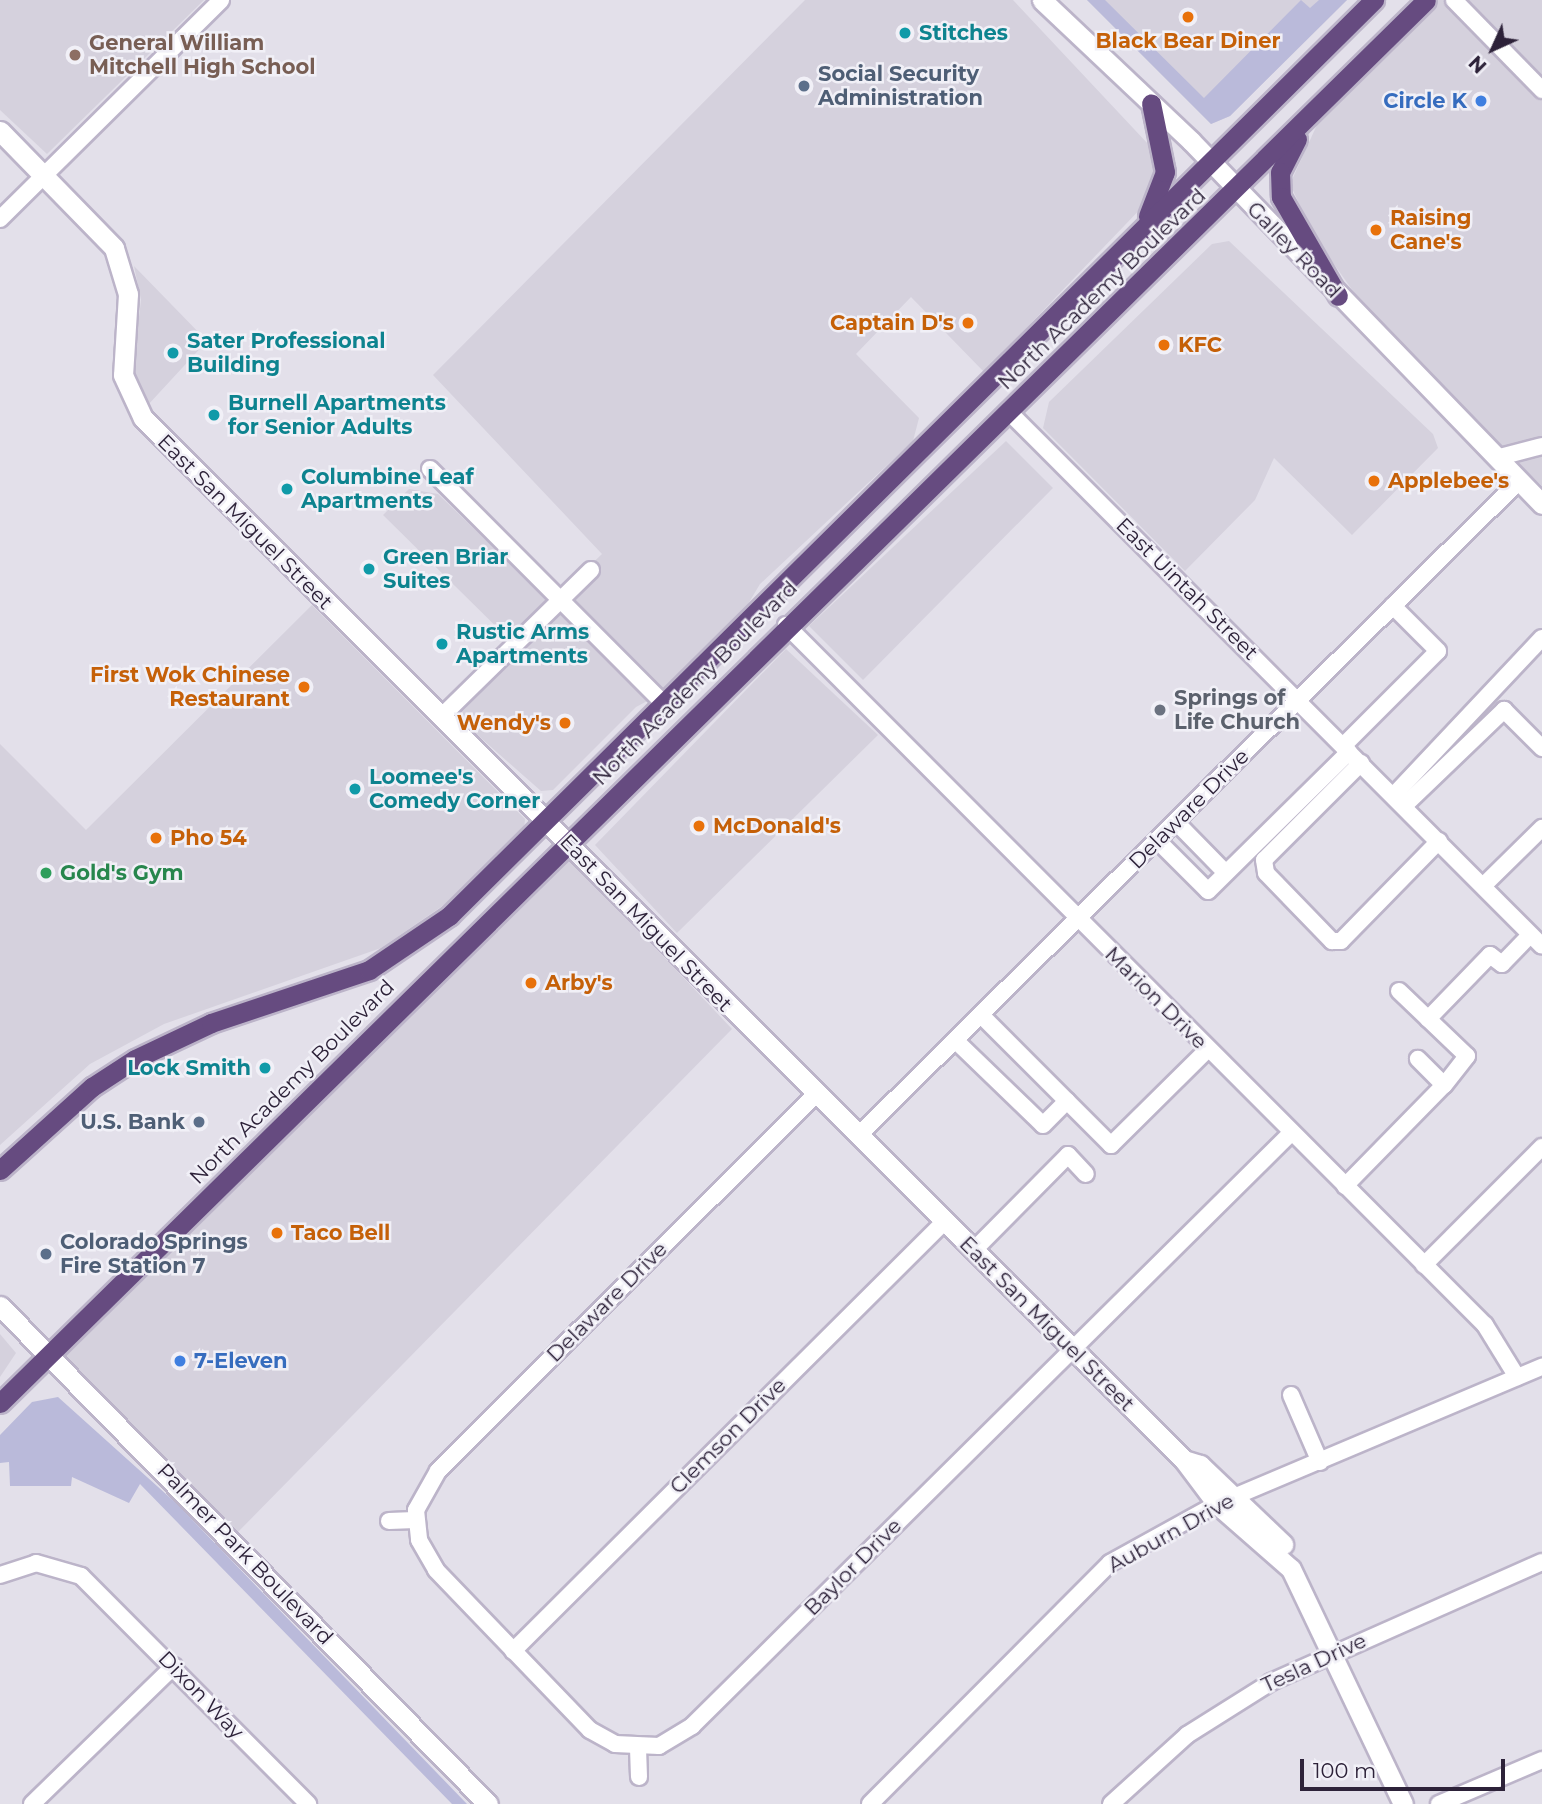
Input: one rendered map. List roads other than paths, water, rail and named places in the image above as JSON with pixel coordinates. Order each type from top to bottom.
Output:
[{"type":"highway","name":"North Academy Boulevard","points":[[0,1170],[92,1087],[157,1047],[211,1023],[336,985],[396,955],[479,890],[1210,160],[1374,0]]},
{"type":"highway","name":"North Academy Boulevard","points":[[0,1403],[786,625],[1009,412],[1426,0]]},
{"type":"highway","points":[[1140,232],[1165,172],[1151,103]]},
{"type":"highway","points":[[1315,111],[1290,149],[1279,186],[1285,208],[1338,296]]},
{"type":"street","points":[[0,219],[221,0]]},
{"type":"street","name":"Galley Road","points":[[1042,0],[1210,160],[1338,296],[1542,504]]},
{"type":"street","points":[[1454,0],[1542,90]]},
{"type":"street","name":"East San Miguel Street","points":[[0,131],[105,234],[122,265],[128,294],[123,375],[144,418],[973,1251],[1184,1460],[1200,1465],[1226,1500]]},
{"type":"street","name":"East Uintah Street","points":[[1009,412],[1536,940]]},
{"type":"street","points":[[1496,458],[1542,446]]},
{"type":"street","points":[[430,469],[664,704]]},
{"type":"street","name":"Delaware Drive","points":[[858,1136],[1519,481]]},
{"type":"street","points":[[441,717],[591,570]]},
{"type":"street","points":[[1393,606],[1438,651],[1264,860],[1266,873],[1332,941],[1341,941],[1439,841]]},
{"type":"street","name":"Marion Drive","points":[[786,625],[1495,1337],[1517,1377]]},
{"type":"street","points":[[1398,801],[1542,638]]},
{"type":"street","points":[[1398,801],[1504,710],[1542,748]]},
{"type":"street","points":[[1157,840],[1208,891],[1351,754]]},
{"type":"street","points":[[1176,822],[1226,873]]},
{"type":"street","points":[[1483,886],[1542,828]]},
{"type":"street","points":[[1428,1019],[1490,955],[1502,964],[1536,940]]},
{"type":"street","points":[[1345,1186],[1444,1085],[1467,1056],[1399,991]]},
{"type":"street","points":[[981,1015],[1111,1145],[1208,1049]]},
{"type":"street","points":[[956,1040],[1043,1125],[1067,1101]]},
{"type":"street","points":[[1418,1059],[1444,1085]]},
{"type":"street","name":"Delaware Drive","points":[[415,1520],[438,1471],[816,1094]]},
{"type":"street","name":"Baylor Drive","points":[[638,1748],[670,1742],[692,1726],[1291,1133]]},
{"type":"street","points":[[1424,1265],[1542,1147]]},
{"type":"street","points":[[973,1251],[1068,1155],[1086,1174]]},
{"type":"street","name":"Clemson Drive","points":[[513,1651],[944,1222]]},
{"type":"street","name":"Palmer Park Boulevard","points":[[0,1306],[488,1804]]},
{"type":"street","name":"Auburn Drive","points":[[870,1804],[1110,1563],[1226,1500],[1542,1367]]},
{"type":"street","points":[[1291,1395],[1320,1462]]},
{"type":"street","points":[[1226,1500],[1309,1575],[1334,1630],[1335,1652],[1403,1804]]},
{"type":"street","points":[[389,1521],[415,1520],[436,1570],[590,1730],[638,1748],[639,1777]]},
{"type":"street","name":"Tesla Drive","points":[[1111,1804],[1210,1718],[1335,1652],[1542,1562]]},
{"type":"street","name":"Dixon Way","points":[[0,1575],[19,1565],[51,1564],[95,1586],[304,1803]]},
{"type":"street","points":[[32,1804],[173,1666]]},
{"type":"street","points":[[1439,1804],[1542,1760]]},
{"type":"place","name":"Black Bear Diner","points":[[1188,17]]},
{"type":"place","name":"Stitches","points":[[905,33]]},
{"type":"place","name":"General William Mitchell High School","points":[[75,55]]},
{"type":"place","name":"Social Security Administration","points":[[804,86]]},
{"type":"place","name":"Circle K","points":[[1481,101]]},
{"type":"place","name":"Raising Cane's","points":[[1376,230]]},
{"type":"place","name":"Captain D's","points":[[968,323]]},
{"type":"place","name":"KFC","points":[[1164,345]]},
{"type":"place","name":"Sater Professional Building","points":[[173,353]]},
{"type":"place","name":"Burnell Apartments for Senior Adults","points":[[214,415]]},
{"type":"place","name":"Applebee's","points":[[1374,481]]},
{"type":"place","name":"Columbine Leaf Apartments","points":[[287,489]]},
{"type":"place","name":"Green Briar Suites","points":[[369,569]]},
{"type":"place","name":"Rustic Arms Apartments","points":[[442,644]]},
{"type":"place","name":"First Wok Chinese Restaurant","points":[[304,687]]},
{"type":"place","name":"Springs of Life Church","points":[[1160,710]]},
{"type":"place","name":"Wendy's","points":[[565,723]]},
{"type":"place","name":"Loomee's Comedy Corner","points":[[355,789]]},
{"type":"place","name":"McDonald's","points":[[699,826]]},
{"type":"place","name":"Pho 54","points":[[156,838]]},
{"type":"place","name":"Gold's Gym","points":[[46,873]]},
{"type":"place","name":"Arby's","points":[[531,983]]},
{"type":"place","name":"Lock Smith","points":[[265,1068]]},
{"type":"place","name":"U.S. Bank","points":[[199,1122]]},
{"type":"place","name":"Taco Bell","points":[[277,1233]]},
{"type":"place","name":"Colorado Springs Fire Station 7","points":[[46,1254]]},
{"type":"place","name":"7-Eleven","points":[[180,1361]]}]
